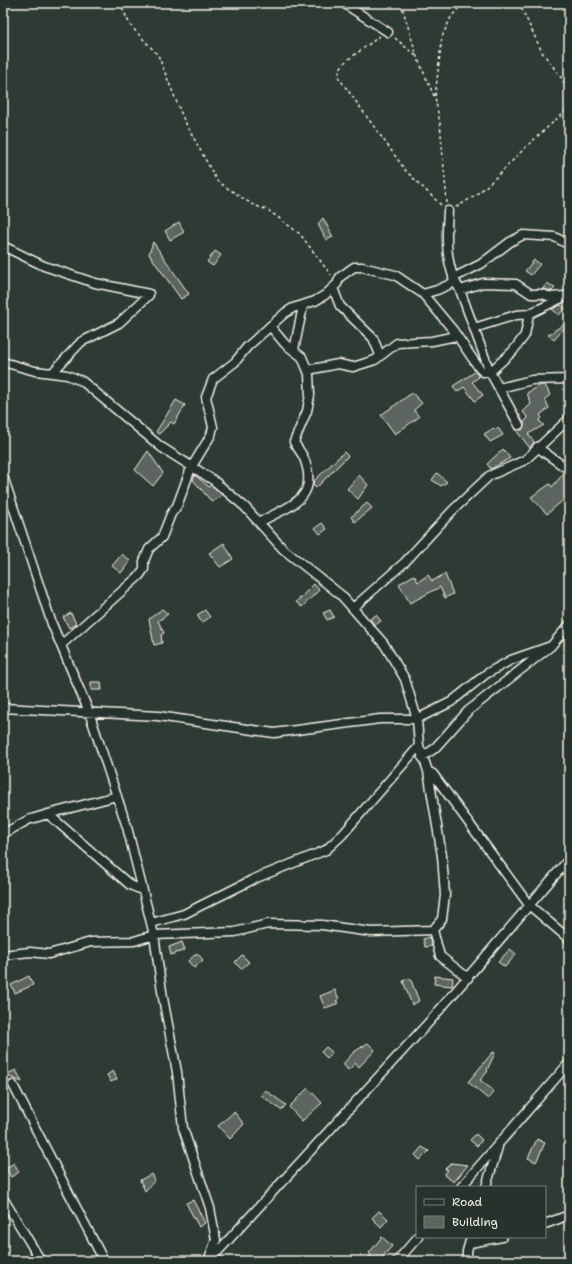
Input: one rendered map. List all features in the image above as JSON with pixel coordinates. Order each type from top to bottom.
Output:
[{"type":"street","points":[[343,3],[388,32]]},
{"type":"street","points":[[448,211],[446,238],[454,280],[460,290],[490,372],[519,425]]},
{"type":"street","points":[[423,294],[437,290],[454,280],[481,264],[510,242],[523,235],[555,237],[569,245]]},
{"type":"street","points":[[3,246],[44,266],[95,283],[149,294],[149,296],[119,323],[81,342],[52,373]]},
{"type":"street","points":[[61,645],[139,576],[144,569],[144,561],[149,549],[162,537],[171,514],[177,506],[191,468],[211,435],[213,427],[206,397],[213,379],[235,362],[247,347],[289,311],[316,301],[335,286],[340,277],[354,267],[362,267],[395,275],[423,294],[482,372],[490,372],[514,351],[525,334],[529,314]]},
{"type":"street","points":[[460,290],[483,283],[516,284],[531,294],[542,294],[551,297],[568,296]]},
{"type":"street","points":[[335,286],[340,306],[373,338],[380,355]]},
{"type":"street","points":[[474,328],[516,315],[529,314],[568,296]]},
{"type":"street","points":[[294,350],[303,306]]},
{"type":"street","points":[[260,522],[296,504],[303,497],[307,485],[308,475],[305,459],[294,442],[307,411],[310,396],[308,370],[302,357],[285,344],[270,326]]},
{"type":"street","points":[[308,370],[338,364],[354,367],[375,360],[397,343],[432,341],[456,336]]},
{"type":"street","points":[[3,362],[35,371],[67,375],[82,381],[128,421],[191,468],[213,480],[260,522],[283,549],[342,595],[384,644],[405,679],[417,718],[419,746],[428,772],[442,856],[445,895],[442,919],[433,930],[370,932],[322,926],[268,924],[235,932],[154,935],[134,941],[91,942],[49,954],[30,952],[3,955]]},
{"type":"street","points":[[499,388],[532,380],[569,380]]},
{"type":"street","points":[[353,608],[405,562],[452,511],[489,476],[525,460],[537,447],[569,419]]},
{"type":"street","points":[[537,447],[569,470]]},
{"type":"street","points":[[3,476],[52,624],[89,712],[127,827],[154,935],[163,998],[177,1072],[183,1128],[210,1208],[216,1240],[209,1261]]},
{"type":"street","points":[[422,757],[434,749],[468,711],[551,646],[569,625]]},
{"type":"street","points":[[3,708],[89,712],[202,721],[274,732],[380,719],[417,718],[451,702],[486,674],[511,660],[551,646]]},
{"type":"street","points":[[151,923],[184,914],[254,879],[326,850],[344,834],[419,746]]},
{"type":"street","points":[[428,772],[433,774],[466,817],[492,856],[529,905],[569,940]]},
{"type":"street","points":[[3,834],[28,820],[116,796]]},
{"type":"street","points":[[48,814],[130,884],[142,890]]},
{"type":"street","points":[[209,1261],[468,978],[569,858]]},
{"type":"street","points":[[433,930],[440,956],[468,978]]},
{"type":"street","points":[[463,1186],[569,1063]]},
{"type":"street","points":[[13,1085],[104,1261]]},
{"type":"street","points":[[486,1186],[498,1145]]},
{"type":"street","points":[[3,1198],[41,1261]]},
{"type":"street","points":[[546,1224],[569,1215]]},
{"type":"street","points":[[396,1261],[417,1238]]},
{"type":"street","points":[[469,1244],[497,1238]]},
{"type":"street","points":[[462,1261],[469,1244]]},
{"type":"street","points":[[468,1261],[469,1244]]},
{"type":"path","points":[[120,3],[130,25],[158,55],[183,118],[217,181],[253,205],[268,210],[300,234],[335,286]]},
{"type":"path","points":[[401,3],[417,57],[435,98],[440,123],[448,211]]},
{"type":"path","points":[[435,98],[442,37],[451,17],[463,3]]},
{"type":"path","points":[[519,3],[542,52],[560,76],[569,92]]},
{"type":"path","points":[[417,57],[388,32],[345,62],[339,70],[339,78],[406,171],[448,211]]},
{"type":"path","points":[[448,211],[467,201],[488,184],[530,142],[569,108]]},
{"type":"building","points":[[323,218],[333,237],[326,240],[318,224]]},
{"type":"building","points":[[179,222],[184,232],[170,240],[165,231]]},
{"type":"building","points":[[153,242],[189,294],[181,299],[149,254]]},
{"type":"building","points":[[215,251],[221,255],[213,266],[207,262]]},
{"type":"building","points":[[534,260],[540,264],[531,275],[525,271]]},
{"type":"building","points":[[547,283],[555,288],[552,291],[543,289]]},
{"type":"building","points":[[561,305],[565,308],[559,315],[552,309]]},
{"type":"building","points":[[567,322],[568,324],[554,340],[548,335]]},
{"type":"building","points":[[475,372],[479,377],[472,382],[483,395],[475,401],[464,387],[457,392],[453,386]]},
{"type":"building","points":[[541,385],[545,385],[550,395],[545,399],[549,408],[540,415],[542,418],[539,421],[544,425],[528,434],[534,442],[530,448],[515,429],[522,430],[524,422],[528,418],[523,412],[531,404],[527,393]]},
{"type":"building","points":[[412,393],[422,403],[414,410],[419,417],[395,434],[381,415]]},
{"type":"building","points":[[176,400],[185,405],[174,424],[171,422],[159,434],[156,432]]},
{"type":"building","points":[[494,428],[495,430],[498,428],[503,435],[490,442],[484,434]]},
{"type":"building","points":[[503,449],[510,458],[491,469],[487,464]]},
{"type":"building","points":[[148,451],[163,473],[153,486],[135,470]]},
{"type":"building","points":[[344,452],[348,456],[316,488],[313,485],[313,482]]},
{"type":"building","points":[[437,473],[447,482],[441,486],[432,480]]},
{"type":"building","points":[[564,473],[569,475],[569,495],[547,514],[531,497],[550,484],[552,487]]},
{"type":"building","points":[[195,475],[209,487],[211,485],[222,495],[212,502],[193,480]]},
{"type":"building","points":[[359,475],[368,485],[358,499],[347,489]]},
{"type":"building","points":[[367,503],[372,508],[355,522],[351,517]]},
{"type":"building","points":[[322,523],[327,529],[320,534],[315,528]]},
{"type":"building","points":[[224,543],[233,559],[220,567],[209,553]]},
{"type":"building","points":[[122,554],[130,561],[121,573],[112,566]]},
{"type":"building","points":[[445,574],[453,594],[445,598],[440,587],[410,603],[399,584],[414,575],[418,582],[428,575],[432,581]]},
{"type":"building","points":[[314,584],[319,590],[302,607],[296,602]]},
{"type":"building","points":[[162,609],[168,614],[158,621],[164,633],[161,635],[162,643],[154,645],[149,619]]},
{"type":"building","points":[[205,610],[210,617],[202,623],[197,615]]},
{"type":"building","points":[[330,610],[334,617],[327,620],[323,613]]},
{"type":"building","points":[[71,613],[76,624],[69,628],[63,617]]},
{"type":"building","points":[[376,615],[381,621],[375,625],[370,619]]},
{"type":"building","points":[[91,682],[101,682],[102,690],[91,690]]},
{"type":"building","points":[[429,937],[432,946],[425,947],[423,939]]},
{"type":"building","points":[[182,942],[185,950],[171,955],[169,947]]},
{"type":"building","points":[[510,949],[516,954],[505,967],[498,962]]},
{"type":"building","points":[[197,953],[203,960],[194,968],[188,961]]},
{"type":"building","points":[[242,955],[249,962],[241,969],[235,962]]},
{"type":"building","points":[[29,976],[33,985],[15,993],[11,985]]},
{"type":"building","points":[[435,976],[453,978],[452,986],[434,984]]},
{"type":"building","points":[[410,978],[419,1001],[412,1005],[403,981]]},
{"type":"building","points":[[335,990],[339,999],[336,1001],[339,1003],[325,1008],[320,996]]},
{"type":"building","points":[[368,1043],[375,1050],[359,1067],[356,1063],[348,1070],[343,1064],[354,1052]]},
{"type":"building","points":[[326,1047],[332,1052],[327,1058],[321,1052]]},
{"type":"building","points":[[493,1052],[495,1053],[487,1070],[488,1071],[480,1080],[494,1091],[488,1099],[468,1082]]},
{"type":"building","points":[[16,1070],[22,1082],[5,1075]]},
{"type":"building","points":[[113,1071],[117,1079],[111,1082],[107,1075]]},
{"type":"building","points":[[308,1088],[322,1103],[302,1121],[289,1107]]},
{"type":"building","points":[[265,1090],[286,1105],[281,1110],[261,1095]]},
{"type":"building","points":[[234,1112],[244,1124],[230,1139],[218,1126]]},
{"type":"building","points":[[476,1134],[482,1140],[477,1146],[470,1140]]},
{"type":"building","points":[[537,1139],[545,1143],[536,1162],[528,1158]]},
{"type":"building","points":[[422,1147],[429,1151],[420,1160],[415,1155]]},
{"type":"building","points":[[14,1163],[19,1172],[11,1177],[6,1168]]},
{"type":"building","points":[[451,1163],[468,1165],[454,1182],[444,1175],[448,1170],[445,1169]]},
{"type":"building","points":[[152,1174],[155,1180],[145,1191],[140,1180]]},
{"type":"building","points":[[193,1200],[205,1223],[199,1227],[186,1203]]},
{"type":"building","points":[[379,1211],[388,1219],[381,1227],[372,1218]]},
{"type":"building","points":[[382,1237],[392,1246],[379,1261],[366,1261],[371,1255],[369,1253]]}]
